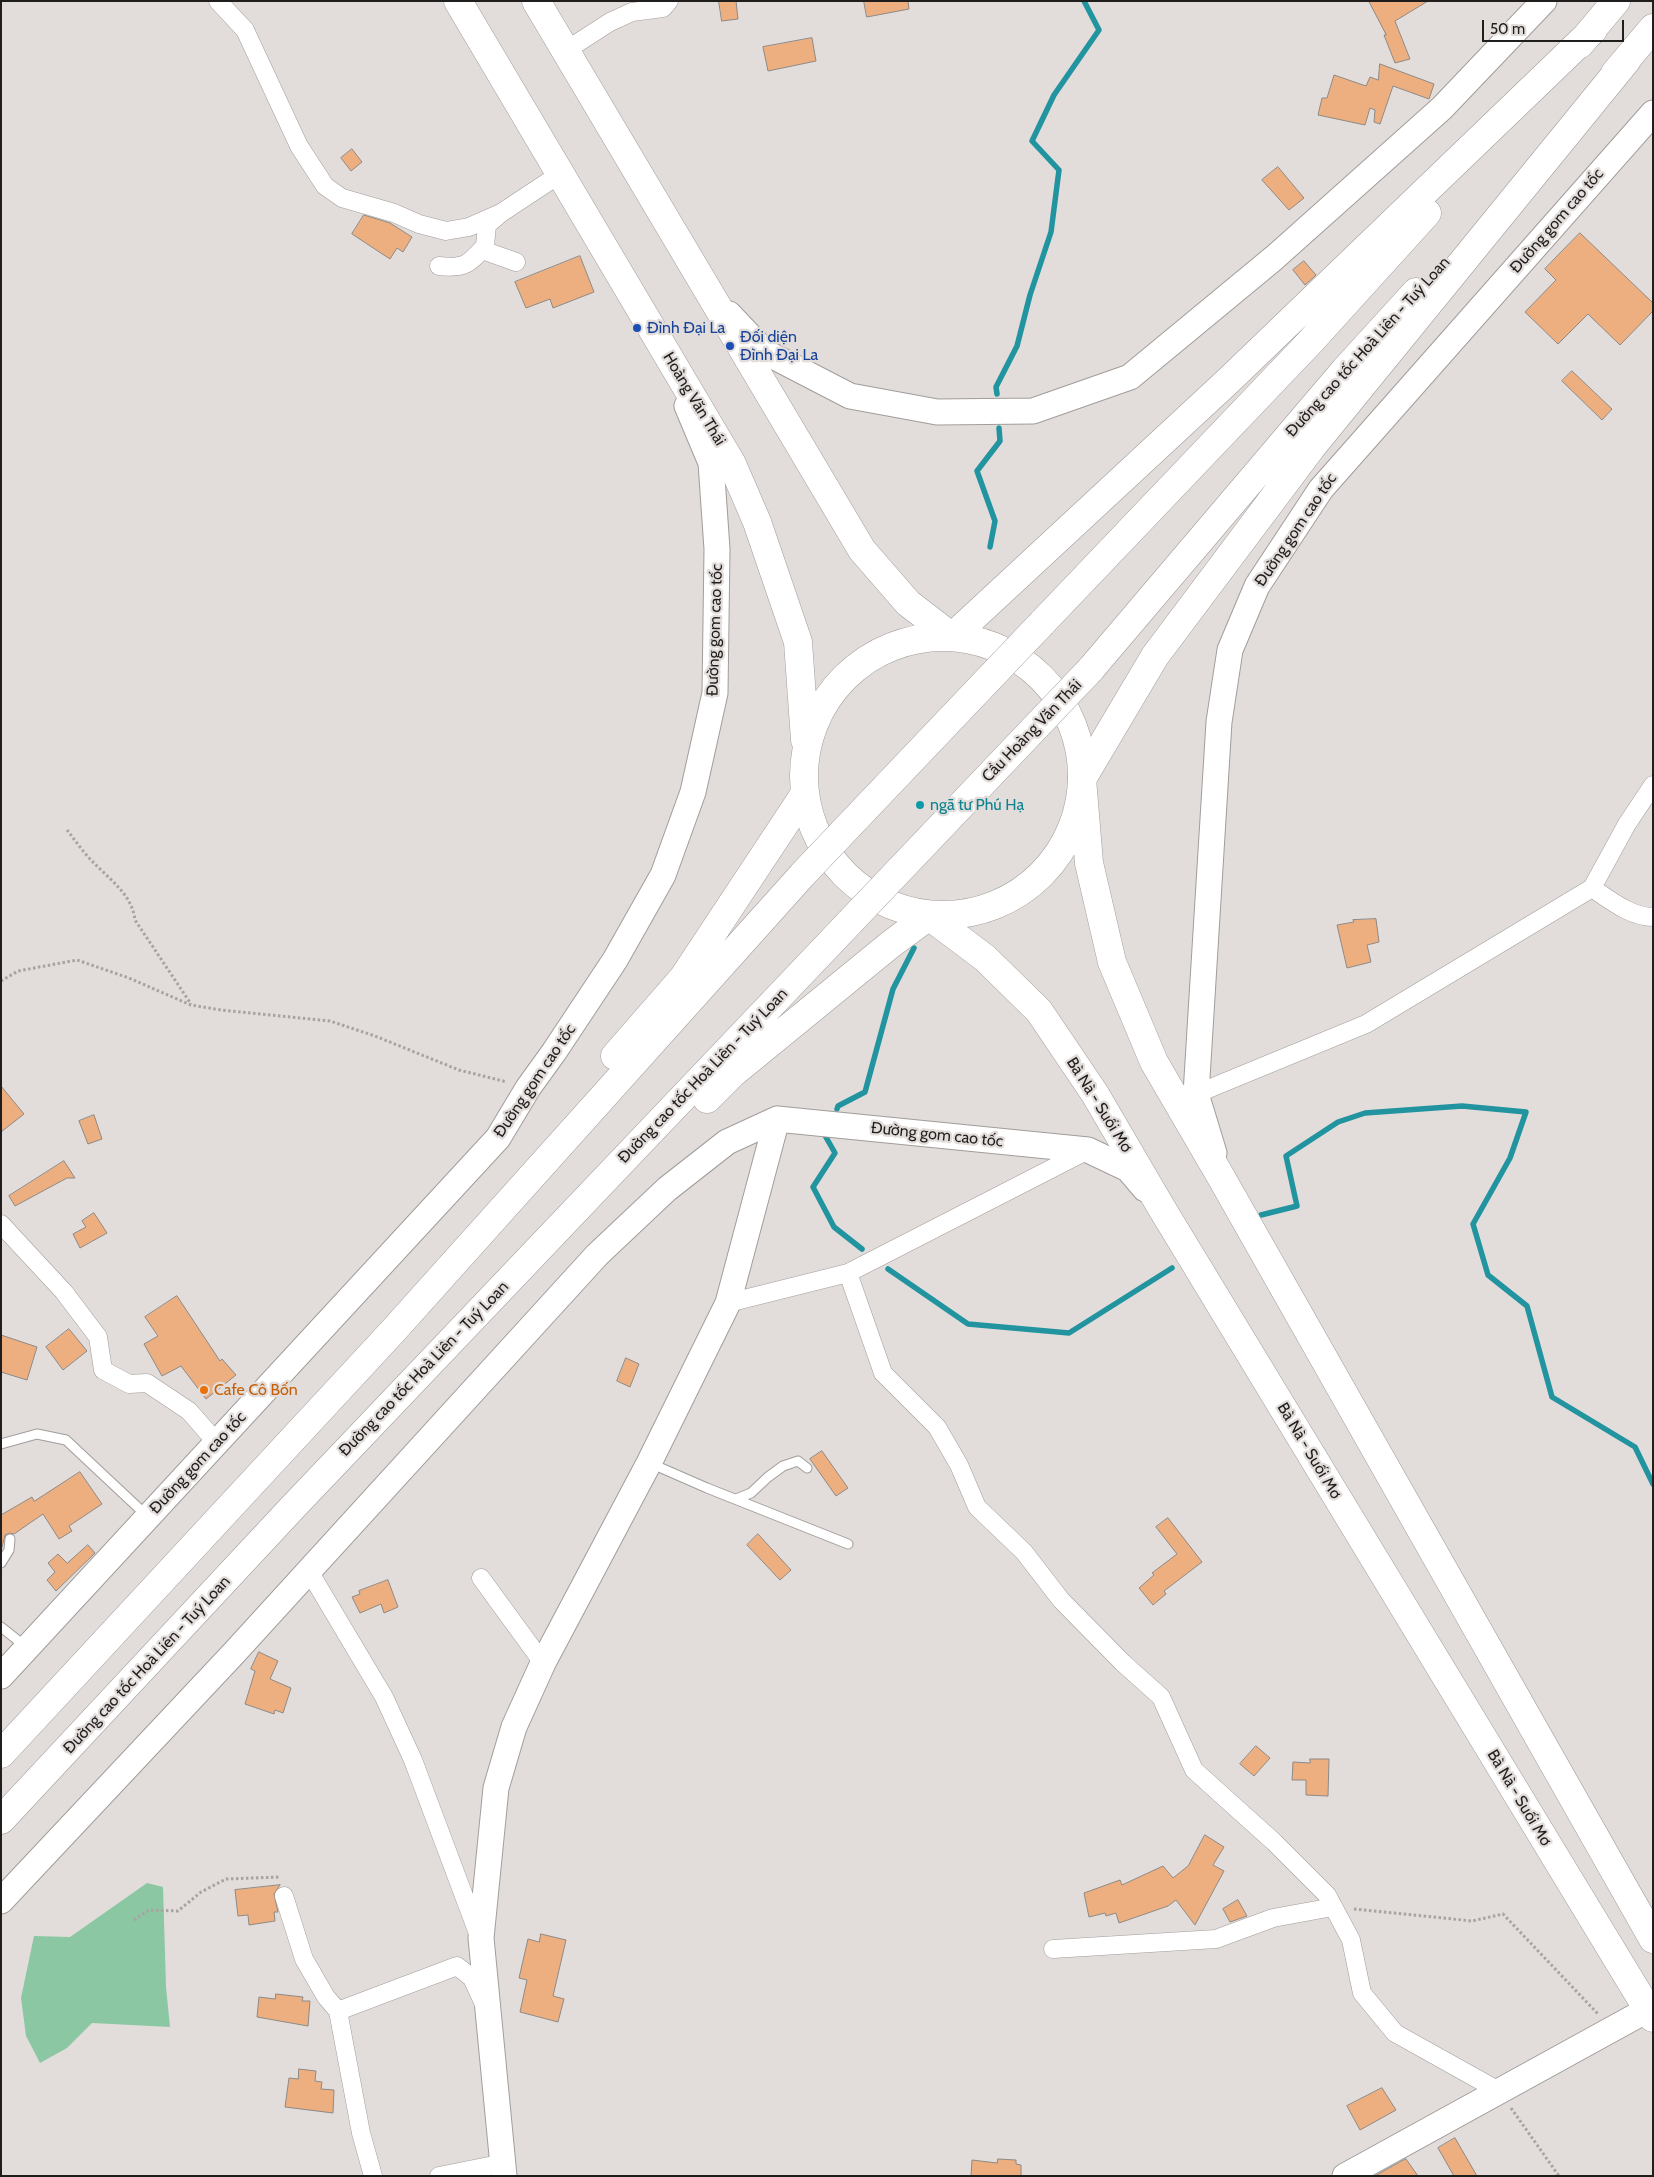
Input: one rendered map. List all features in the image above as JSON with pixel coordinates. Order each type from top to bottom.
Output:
[{"type":"main road","name":"Hoàng Văn Thái","points":[[458,1],[732,464],[757,522],[798,642],[806,748]]},
{"type":"main road","points":[[536,1],[862,550],[908,603],[952,637]]},
{"type":"main road","points":[[711,296],[765,352],[850,396],[937,412],[1033,411],[1130,377],[1274,258],[1442,108],[1544,1]]},
{"type":"main road","points":[[1,1754],[157,1588],[393,1331],[804,873],[1310,341],[1593,30],[1616,1]]},
{"type":"main road","name":"Đường cao tốc Hoà Liên - Tuý Loan","points":[[1090,670],[1344,371],[1627,60],[1653,28]]},
{"type":"main road","points":[[952,637],[1228,381],[1593,30]]},
{"type":"main road","points":[[1627,60],[1312,448],[1155,656],[1082,780],[1074,825],[1051,865],[1017,895],[975,913],[928,916],[884,904],[846,877],[818,840],[804,795],[806,748],[822,705],[852,669],[892,645],[933,635],[982,641],[1023,661],[1055,693],[1076,734],[1082,780],[1089,862],[1112,962],[1154,1062],[1653,1939]]},
{"type":"main road","name":"Đường gom cao tốc","points":[[1221,1177],[1196,1094],[1203,951],[1219,722],[1230,650],[1257,586],[1321,489],[1653,113]]},
{"type":"main road","name":"Đường gom cao tốc","points":[[1,1676],[498,1138],[528,1088],[615,960],[663,875],[694,792],[715,693],[718,549],[712,463],[657,337]]},
{"type":"main road","name":"Cầu Hoàng Văn Thái","points":[[850,922],[1090,670]]},
{"type":"main road","points":[[157,1588],[683,978],[804,795]]},
{"type":"main road","points":[[293,1507],[732,1074],[928,916]]},
{"type":"main road","name":"Bà Nà - Suối Mơ","points":[[928,916],[985,958],[1039,1012],[1095,1094],[1161,1207],[1651,2012]]},
{"type":"main road","name":"Đường cao tốc Hoà Liên - Tuý Loan","points":[[1,1820],[293,1507],[850,922]]},
{"type":"main road","points":[[504,2169],[490,2016],[480,1938],[496,1788],[514,1727],[543,1663],[649,1463],[728,1302],[777,1119]]},
{"type":"main road","points":[[1,1900],[310,1570],[597,1255],[667,1189],[727,1142],[777,1119]]},
{"type":"main road","name":"Đường gom cao tốc","points":[[777,1119],[1088,1150],[1128,1168],[1161,1207]]},
{"type":"main road","points":[[1344,2176],[1612,2029],[1651,2012]]},
{"type":"street","points":[[218,1],[245,30],[298,146],[326,186],[342,198],[394,213],[419,224],[446,230],[469,227],[501,213]]},
{"type":"street","points":[[565,51],[610,22],[632,12],[663,8],[669,1]]},
{"type":"street","points":[[516,262],[488,252],[485,246],[487,225],[501,213],[560,174]]},
{"type":"street","points":[[439,266],[452,267],[469,264],[485,246]]},
{"type":"street","points":[[1196,1094],[1366,1024],[1592,888],[1627,824],[1653,785]]},
{"type":"street","points":[[1592,888],[1617,905],[1644,917],[1653,917]]},
{"type":"street","points":[[728,1302],[848,1273],[1088,1150]]},
{"type":"street","points":[[1,1224],[64,1292],[98,1337],[103,1370],[129,1384],[147,1383],[189,1411],[217,1442]]},
{"type":"street","points":[[848,1273],[883,1373],[936,1427],[958,1465],[977,1508],[1024,1552],[1061,1600],[1124,1664],[1161,1697],[1194,1770],[1280,1848],[1327,1895],[1351,1940],[1362,1993],[1395,2033],[1499,2091]]},
{"type":"street","points":[[310,1570],[384,1697],[413,1760],[480,1938]]},
{"type":"street","points":[[481,1578],[543,1663]]},
{"type":"street","points":[[284,1896],[304,1959],[326,1996],[338,2011],[361,2133],[373,2176]]},
{"type":"street","points":[[1053,1949],[1216,1939],[1273,1918],[1333,1906]]},
{"type":"street","points":[[338,2011],[457,1966],[472,1978],[490,2016]]},
{"type":"street","points":[[439,2176],[504,2169]]},
{"type":"lane","points":[[1,1444],[37,1434],[66,1440],[148,1517]]},
{"type":"lane","points":[[736,1499],[751,1493],[783,1466],[798,1461],[807,1468]]},
{"type":"lane","points":[[649,1463],[848,1544]]},
{"type":"lane","points":[[1,1563],[10,1550],[10,1539]]},
{"type":"lane","points":[[1,1627],[28,1647]]},
{"type":"path","points":[[67,830],[91,861],[113,880],[134,909],[136,920],[192,1005]]},
{"type":"path","points":[[1,981],[18,971],[77,960],[129,978],[192,1005],[221,1010],[330,1021],[375,1036],[459,1070],[528,1088]]},
{"type":"path","points":[[134,1920],[149,1910],[178,1911],[201,1892],[226,1879],[288,1877],[284,1896]]},
{"type":"path","points":[[1333,1906],[1472,1921],[1503,1914],[1612,2029]]},
{"type":"path","points":[[1499,2091],[1559,2176]]},
{"type":"green space","points":[[147,1883],[163,1887],[166,1987],[170,2027],[92,2023],[67,2048],[40,2063],[26,2036],[21,1998],[34,1936],[70,1937]]},
{"type":"building","points":[[719,1],[736,1],[738,19],[722,21]]},
{"type":"building","points":[[864,1],[908,1],[909,9],[867,17]]},
{"type":"building","points":[[1369,1],[1428,1],[1395,21],[1410,59],[1395,63],[1384,35],[1386,35]]},
{"type":"building","points":[[812,38],[816,61],[768,71],[763,47]]},
{"type":"building","points":[[1380,64],[1434,84],[1429,99],[1393,86],[1380,124],[1374,122],[1375,110],[1370,108],[1365,125],[1318,115],[1322,98],[1327,98],[1334,75],[1366,86],[1370,77],[1378,80]]},
{"type":"building","points":[[352,149],[362,162],[351,171],[341,158]]},
{"type":"building","points":[[1278,167],[1304,198],[1289,210],[1262,180]]},
{"type":"building","points":[[364,215],[390,223],[412,237],[403,252],[397,248],[390,259],[352,234]]},
{"type":"building","points":[[1580,233],[1653,303],[1653,311],[1620,345],[1588,314],[1558,344],[1525,312],[1556,280],[1545,269]]},
{"type":"building","points":[[580,256],[594,292],[553,308],[550,299],[526,308],[515,282]]},
{"type":"building","points":[[1304,261],[1316,275],[1305,285],[1293,270]]},
{"type":"building","points":[[1572,371],[1612,409],[1602,420],[1562,381]]},
{"type":"building","points":[[1376,919],[1379,942],[1367,945],[1371,962],[1347,968],[1337,925],[1354,922],[1353,920]]},
{"type":"building","points":[[1,1086],[24,1114],[1,1132]]},
{"type":"building","points":[[94,1115],[102,1139],[88,1144],[79,1121]]},
{"type":"building","points":[[64,1161],[75,1178],[67,1178],[15,1206],[9,1196]]},
{"type":"building","points":[[94,1213],[107,1233],[80,1248],[73,1234],[86,1227],[82,1221]]},
{"type":"building","points":[[177,1296],[220,1361],[222,1359],[236,1375],[206,1399],[181,1366],[162,1376],[144,1344],[158,1336],[145,1317]]},
{"type":"building","points":[[69,1329],[87,1351],[63,1370],[46,1347]]},
{"type":"building","points":[[1,1335],[37,1347],[27,1380],[1,1372]]},
{"type":"building","points":[[626,1358],[639,1364],[630,1387],[617,1381]]},
{"type":"building","points":[[822,1451],[848,1488],[836,1496],[810,1459]]},
{"type":"building","points":[[80,1472],[102,1504],[69,1526],[72,1531],[59,1539],[43,1514],[14,1534],[5,1535],[1,1551],[1,1515],[32,1497],[34,1501]]},
{"type":"building","points":[[1168,1518],[1202,1562],[1164,1591],[1166,1594],[1153,1605],[1139,1588],[1154,1575],[1152,1573],[1177,1554],[1156,1527]]},
{"type":"building","points":[[758,1534],[791,1570],[780,1580],[747,1545]]},
{"type":"building","points":[[88,1545],[95,1553],[56,1591],[47,1580],[55,1572],[48,1563],[58,1554],[67,1563]]},
{"type":"building","points":[[388,1580],[398,1607],[384,1613],[381,1604],[360,1613],[352,1597],[360,1594],[359,1591]]},
{"type":"building","points":[[259,1652],[278,1661],[270,1679],[291,1688],[283,1713],[275,1710],[274,1714],[245,1704],[255,1671],[251,1669]]},
{"type":"building","points":[[1256,1746],[1270,1758],[1254,1776],[1240,1764]]},
{"type":"building","points":[[1310,1759],[1329,1759],[1328,1796],[1306,1795],[1306,1780],[1292,1780],[1293,1762],[1310,1763]]},
{"type":"building","points":[[1205,1835],[1224,1847],[1213,1865],[1224,1871],[1195,1925],[1176,1900],[1168,1906],[1119,1923],[1116,1913],[1106,1916],[1105,1913],[1089,1917],[1084,1893],[1120,1880],[1122,1885],[1163,1866],[1173,1878],[1188,1866]]},
{"type":"building","points":[[280,1885],[274,1894],[278,1912],[274,1912],[275,1921],[249,1925],[248,1915],[238,1916],[235,1890]]},
{"type":"building","points":[[1238,1900],[1247,1916],[1230,1922],[1223,1909]]},
{"type":"building","points":[[541,1934],[566,1940],[553,1996],[564,1999],[558,2022],[520,2012],[527,1980],[519,1978],[528,1939],[539,1942]]},
{"type":"building","points":[[276,1994],[303,1997],[302,2001],[310,2001],[308,2026],[257,2017],[259,1997],[275,1999]]},
{"type":"building","points":[[299,2069],[316,2071],[315,2081],[322,2082],[321,2089],[334,2090],[333,2113],[285,2107],[289,2078],[298,2079]]},
{"type":"building","points":[[1382,2088],[1396,2110],[1360,2130],[1347,2106]]},
{"type":"building","points":[[1455,2138],[1477,2176],[1454,2176],[1438,2148]]},
{"type":"building","points":[[998,2159],[1016,2160],[1016,2164],[1021,2165],[1021,2176],[971,2176],[972,2160],[997,2163]]},
{"type":"building","points":[[1406,2159],[1418,2176],[1375,2176]]},
{"type":"waterway","points":[[997,394],[996,387],[1017,346],[1030,295],[1051,232],[1059,170],[1032,141],[1054,95],[1099,30],[1084,1]]},
{"type":"waterway","points":[[990,547],[995,521],[977,471],[1000,441],[999,428]]},
{"type":"waterway","points":[[837,1109],[838,1106],[865,1092],[893,989],[914,948]]},
{"type":"waterway","points":[[1261,1215],[1297,1206],[1286,1156],[1338,1122],[1365,1113],[1462,1106],[1526,1112],[1510,1158],[1473,1224],[1488,1275],[1527,1306],[1552,1397],[1635,1447],[1653,1484]]},
{"type":"waterway","points":[[823,1132],[835,1153],[813,1187],[834,1227],[862,1249]]},
{"type":"waterway","points":[[888,1269],[968,1324],[1069,1333],[1172,1268]]},
{"type":"place","name":"Đình Đại La","points":[[637,328]]},
{"type":"place","name":"Đối diện Đình Đại La","points":[[730,346]]},
{"type":"place","name":"ngã tư Phú Hạ","points":[[920,805]]},
{"type":"place","name":"Cafe Cô Bốn","points":[[204,1390]]}]
